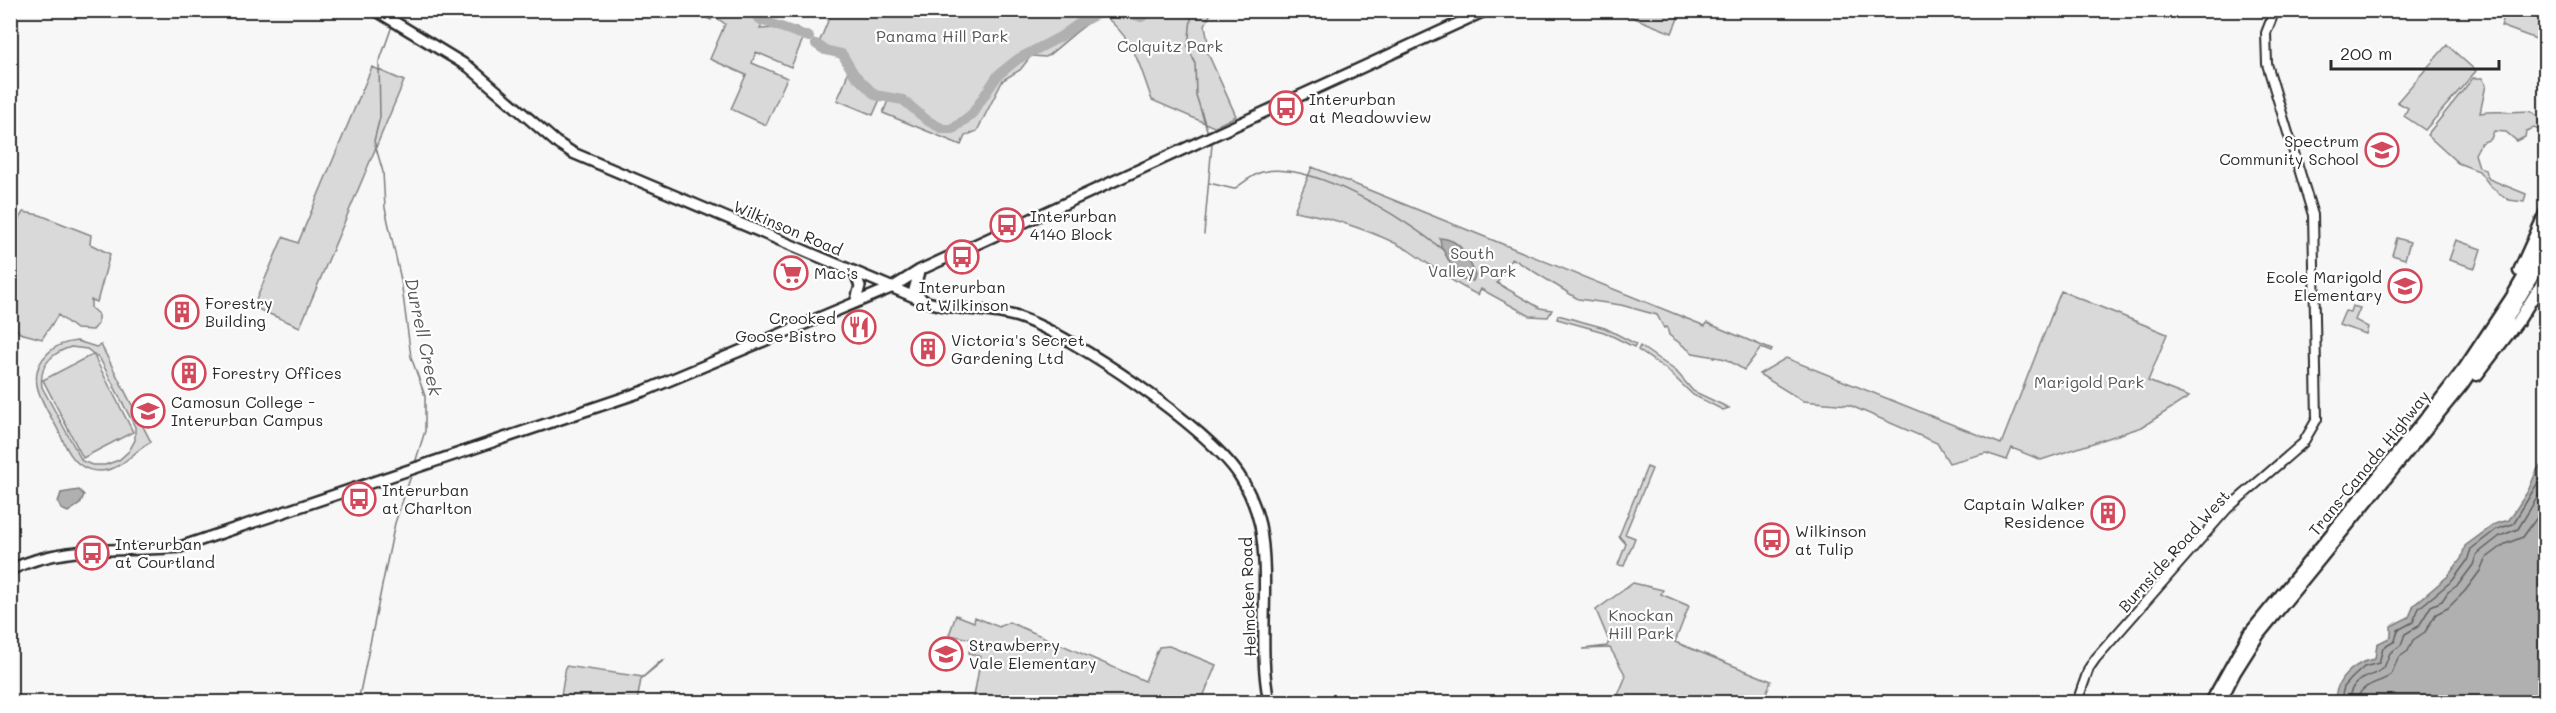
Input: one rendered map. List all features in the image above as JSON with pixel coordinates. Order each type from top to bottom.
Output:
[{"type":"highway","points":[[2422,423],[2509,288],[2524,262],[2546,211]]},
{"type":"highway","name":"Trans-Canada Highway","points":[[2211,702],[2223,676],[2249,634],[2422,423],[2491,329],[2546,237]]},
{"type":"highway","name":"Trans-Canada Highway","points":[[2220,702],[2235,672],[2259,634],[2438,417],[2484,355],[2546,254]]},
{"type":"highway","points":[[2438,417],[2501,345],[2546,277]]},
{"type":"main road","name":"Wilkinson Road","points":[[375,10],[455,57],[556,142],[573,153],[924,301],[943,307],[1016,317],[1033,323],[1123,375],[1203,437]]},
{"type":"main road","points":[[10,570],[52,555],[84,550],[129,551],[180,547],[644,391],[856,300],[893,287],[921,270],[1487,10]]},
{"type":"main road","points":[[921,270],[915,279],[914,290],[924,301]]},
{"type":"main road","points":[[855,273],[860,286],[856,300]]},
{"type":"main road","name":"Helmcken Road","points":[[1203,437],[1239,474],[1257,512],[1263,559],[1265,675],[1269,702]]},
{"type":"street","name":"Burnside Road West","points":[[2077,702],[2089,668],[2096,658],[2227,508],[2303,443],[2317,419],[2313,215],[2267,64],[2266,33],[2275,10]]},
{"type":"green space","points":[[693,11],[768,11],[760,29],[796,27],[806,32],[791,67],[756,52],[752,63],[787,78],[766,125],[731,109],[746,75],[710,59],[725,24],[713,15],[711,20]]},
{"type":"green space","name":"Colquitz Park","points":[[832,11],[1212,11],[1205,25],[1208,43],[1206,49],[1236,116],[1214,127],[1152,100],[1129,43],[1102,14],[1046,57],[1031,56],[1020,70],[1003,80],[977,131],[965,136],[961,145],[883,113],[889,98],[881,97],[873,115],[837,100],[848,70],[847,64],[841,56],[826,53],[819,43]]},
{"type":"green space","points":[[1623,11],[1681,11],[1672,33],[1624,14]]},
{"type":"green space","points":[[2506,11],[2545,11],[2545,23],[2539,40],[2501,26]]},
{"type":"green space","points":[[2447,45],[2476,71],[2425,130],[2404,116],[2408,108],[2397,102]]},
{"type":"green space","points":[[372,67],[404,81],[300,327],[253,307],[283,237],[298,243]]},
{"type":"green space","points":[[2473,78],[2482,78],[2486,85],[2480,113],[2528,111],[2535,114],[2541,124],[2544,132],[2534,128],[2526,131],[2525,137],[2517,141],[2506,132],[2494,131],[2491,139],[2481,143],[2475,154],[2479,167],[2485,170],[2489,179],[2526,194],[2524,202],[2509,200],[2492,188],[2479,171],[2458,163],[2427,135]]},
{"type":"green space","name":"South Valley Park","points":[[1312,167],[1705,326],[1707,323],[1772,350],[1771,352],[1761,348],[1744,370],[1726,359],[1693,353],[1669,335],[1667,327],[1664,328],[1657,315],[1621,305],[1578,299],[1512,258],[1497,283],[1540,308],[1552,310],[1548,317],[1530,316],[1481,289],[1478,295],[1451,280],[1408,250],[1383,237],[1337,221],[1294,211]]},
{"type":"green space","points":[[23,212],[40,215],[91,235],[90,244],[110,254],[97,302],[91,300],[91,308],[98,314],[98,324],[93,330],[76,329],[58,315],[42,339],[20,333],[11,323],[11,267],[15,262],[11,260],[11,232]]},
{"type":"green space","points":[[2397,238],[2410,242],[2405,259],[2392,255]]},
{"type":"green space","points":[[2456,240],[2481,249],[2475,268],[2449,260]]},
{"type":"green space","name":"Marigold Park","points":[[2061,291],[2167,334],[2148,381],[2189,397],[2142,427],[2041,460],[2012,448],[2007,460],[1986,453],[1949,463],[1937,443],[1849,405],[1803,401],[1759,374],[1786,358],[2001,444]]},
{"type":"green space","points":[[2352,306],[2360,308],[2355,320],[2368,327],[2366,334],[2339,325],[2345,311],[2350,312]]},
{"type":"green space","points":[[1558,315],[1605,328],[1636,344],[1634,347],[1604,332],[1557,319]]},
{"type":"green space","points":[[77,341],[96,347],[101,345],[151,442],[121,464],[108,470],[89,469],[81,466],[75,460],[66,447],[38,390],[37,371],[48,353],[61,344]],"holes":[[[71,347],[87,349],[100,359],[135,427],[135,440],[129,451],[119,460],[105,465],[92,465],[82,461],[42,387],[42,373],[52,357]]]},
{"type":"green space","points":[[1640,346],[1676,371],[1693,391],[1729,408],[1723,410],[1693,395],[1667,370],[1638,350]]},
{"type":"green space","points":[[93,354],[133,432],[83,458],[43,380]]},
{"type":"green space","name":"Knockan Hill Park","points":[[1647,467],[1652,469],[1625,534],[1635,538],[1624,566],[1618,565],[1626,544],[1619,536]]},
{"type":"green space","name":"Knockan Hill Park","points":[[1633,583],[1663,590],[1661,594],[1689,606],[1675,642],[1771,681],[1763,702],[1615,702],[1626,676],[1610,648],[1583,649],[1607,646],[1609,641],[1596,610]]},
{"type":"green space","points":[[956,615],[974,622],[975,617],[999,627],[1009,622],[1145,681],[1159,647],[1169,646],[1216,665],[1201,702],[973,702],[981,657],[969,653],[971,639],[949,635]]},
{"type":"green space","points":[[664,660],[641,679],[637,702],[560,702],[566,666],[643,677]]},
{"type":"water","points":[[1440,238],[1459,245],[1463,250],[1475,276],[1473,281],[1460,280],[1441,246]]},
{"type":"water","points":[[2545,461],[2545,702],[2330,702],[2335,699],[2339,684],[2348,672],[2360,664],[2375,659],[2377,644],[2391,637],[2391,626],[2409,617],[2414,605],[2448,576],[2461,559],[2465,546],[2495,524],[2509,520],[2528,491],[2537,470]]},
{"type":"water","points":[[79,490],[84,495],[80,504],[68,512],[61,509],[58,502],[61,493]]},
{"type":"waterway","name":"Durrell Creek","points":[[395,16],[396,10]]},
{"type":"waterway","points":[[749,10],[761,20],[809,37]]},
{"type":"waterway","points":[[816,44],[825,50],[842,54],[854,74],[875,95],[903,100],[928,121],[943,129],[953,129],[972,114],[998,75],[1018,59],[1097,14],[1117,10]]},
{"type":"waterway","points":[[1119,10],[1141,17],[1155,10]]},
{"type":"waterway","points":[[1192,10],[1188,46],[1195,63],[1196,95],[1208,133]]},
{"type":"waterway","name":"Durrell Creek","points":[[392,26],[379,63],[380,117],[374,141],[383,172],[385,208],[401,280],[411,357],[425,396],[425,431],[415,463]]},
{"type":"waterway","points":[[1204,234],[1212,144]]},
{"type":"waterway","points":[[1209,183],[1234,189],[1262,172],[1282,171],[1306,175],[1357,195],[1406,223],[1443,250]]},
{"type":"waterway","name":"Durrell Creek","points":[[358,702],[395,523],[412,473]]},
{"type":"place","name":"Interurban at Meadowview","points":[[1286,108]]},
{"type":"place","name":"Spectrum Community School","points":[[2382,150]]},
{"type":"place","name":"Interurban 4140 Block","points":[[1007,225]]},
{"type":"place","name":"Interurban at Wilkinson","points":[[962,257]]},
{"type":"place","name":"Mac’s","points":[[791,273]]},
{"type":"place","name":"Ecole Marigold Elementary","points":[[2405,286]]},
{"type":"place","name":"Forestry Building","points":[[182,312]]},
{"type":"place","name":"Crooked Goose Bistro","points":[[859,327]]},
{"type":"place","name":"Victoria's Secret Gardening Ltd","points":[[928,349]]},
{"type":"place","name":"Forestry Offices","points":[[189,373]]},
{"type":"place","name":"Camosun College - Interurban Campus","points":[[148,411]]},
{"type":"place","name":"Interurban at Charlton","points":[[359,499]]},
{"type":"place","name":"Captain Walker Residence","points":[[2108,513]]},
{"type":"place","name":"Wilkinson at Tulip","points":[[1772,540]]},
{"type":"place","name":"Interurban at Courtland","points":[[92,553]]},
{"type":"place","name":"Strawberry Vale Elementary","points":[[946,654]]},
{"type":"park label","name":"Panama Hill Park","points":[[942,36]]}]
